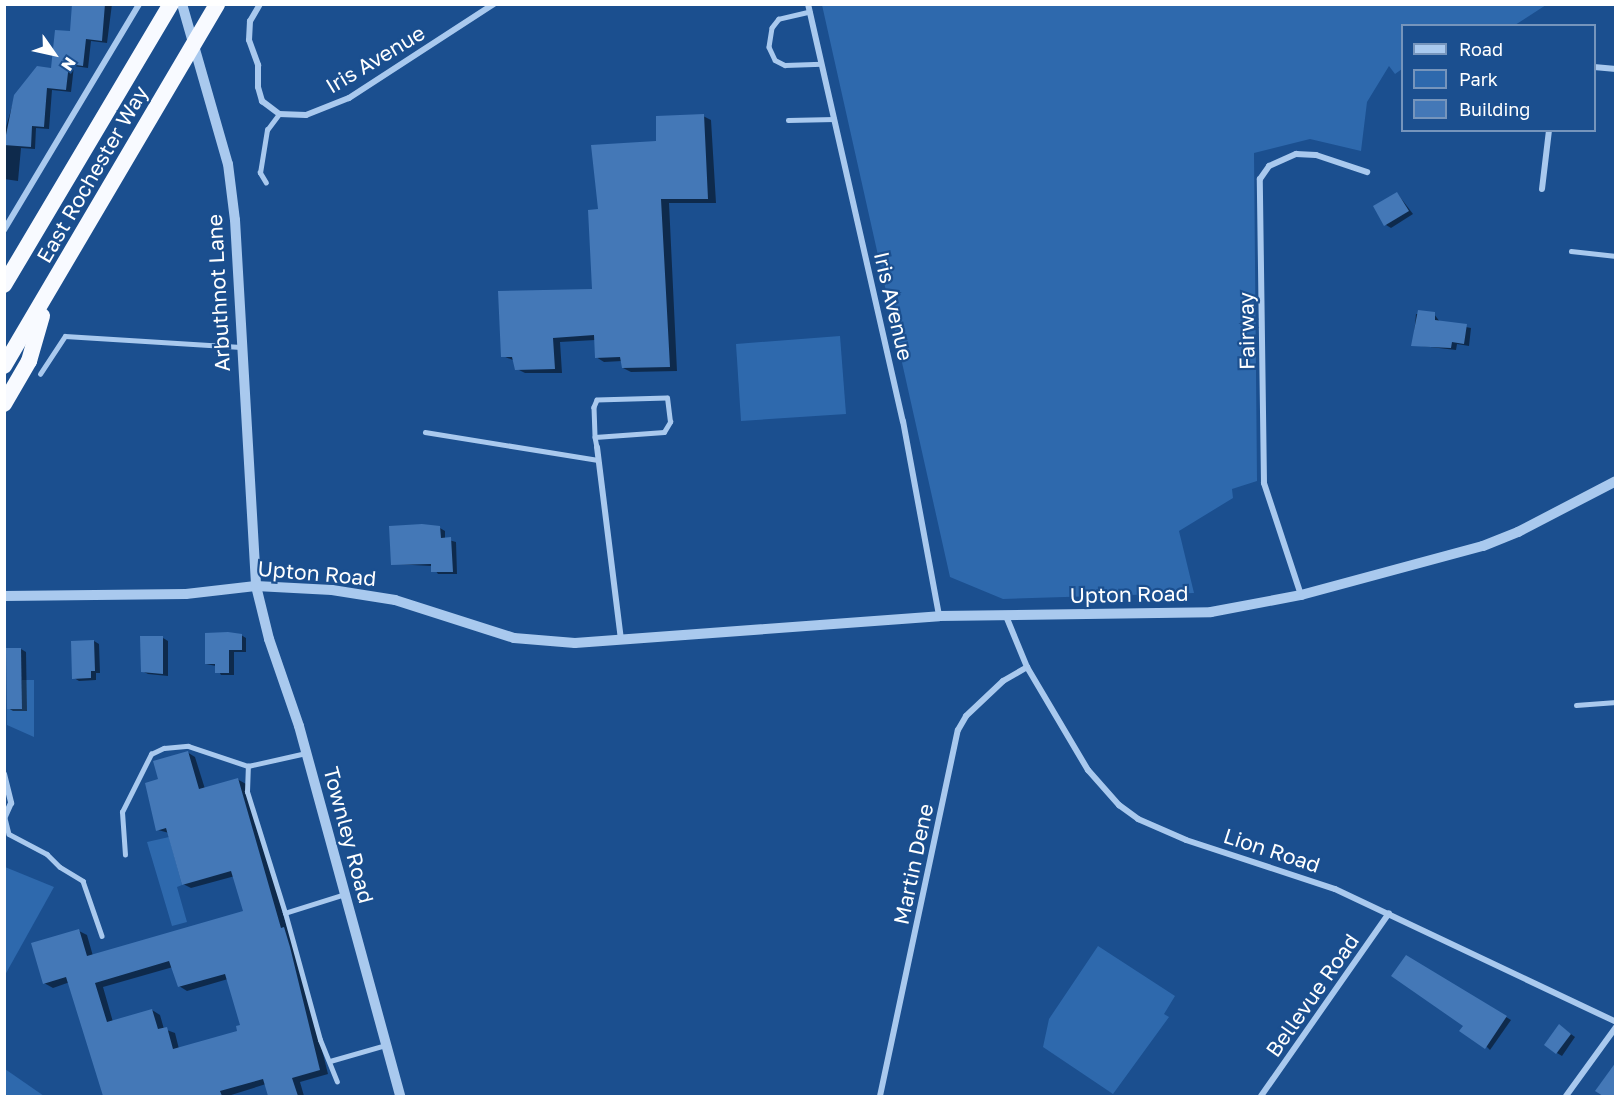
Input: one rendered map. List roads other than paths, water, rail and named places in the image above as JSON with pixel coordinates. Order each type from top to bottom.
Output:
[{"type":"highway","name":"East Rochester Way","points":[[4,285],[171,4]]},
{"type":"highway","name":"East Rochester Way","points":[[4,366],[49,295],[217,4]]},
{"type":"highway","points":[[4,404],[28,361],[49,295]]},
{"type":"street","points":[[4,230],[139,4]]},
{"type":"street","name":"Arbuthnot Lane","points":[[182,4],[228,164],[256,585]]},
{"type":"street","points":[[260,4],[250,21],[249,40],[258,65],[258,87],[262,101],[279,114]]},
{"type":"street","name":"Iris Avenue","points":[[279,114],[306,115],[349,98],[494,4]]},
{"type":"street","name":"Iris Avenue","points":[[809,8],[905,432],[939,616]]},
{"type":"street","points":[[1596,67],[1616,69]]},
{"type":"street","points":[[1542,189],[1549,132]]},
{"type":"street","name":"Fairway","points":[[1301,595],[1264,483],[1260,179],[1269,166],[1296,154],[1316,155],[1367,172]]},
{"type":"street","points":[[597,447],[621,641]]},
{"type":"street","name":"Upton Road","points":[[4,596],[186,594],[256,585],[332,590],[395,600],[514,638],[575,643],[939,616],[1211,612],[1301,595],[1483,546],[1518,532],[1616,481]]},
{"type":"street","name":"Townley Road","points":[[256,585],[269,639],[306,753],[400,1096]]},
{"type":"street","name":"Lion Road","points":[[1006,616],[1027,667],[1088,770],[1119,805],[1138,819],[1186,840],[1294,872],[1389,913],[1616,1022]]},
{"type":"street","name":"Martin Dene","points":[[880,1096],[958,730],[966,716],[1003,681],[1027,667]]},
{"type":"street","points":[[4,774],[11,803],[5,818]]},
{"type":"street","name":"Bellevue Road","points":[[1262,1096],[1389,913]]},
{"type":"street","points":[[1566,1096],[1616,1028]]},
{"type":"lane","points":[[809,8],[779,19],[772,28],[769,47],[775,60],[785,65],[821,63]]},
{"type":"lane","points":[[266,183],[260,173],[267,130],[279,114]]},
{"type":"lane","points":[[788,120],[834,119]]},
{"type":"lane","points":[[1571,250],[1616,256]]},
{"type":"lane","points":[[40,374],[65,336],[241,347]]},
{"type":"lane","points":[[595,437],[664,432],[670,422],[667,398],[597,400],[595,437],[597,447]]},
{"type":"lane","points":[[425,432],[598,460]]},
{"type":"lane","points":[[1576,705],[1616,702]]},
{"type":"lane","points":[[125,855],[122,812],[151,754],[164,748],[188,746],[248,766],[306,753]]},
{"type":"lane","points":[[248,766],[247,792],[285,913],[320,1040],[337,1082]]},
{"type":"lane","points":[[5,818],[9,834],[46,854],[60,867],[83,880],[102,936]]},
{"type":"lane","points":[[285,913],[345,894]]},
{"type":"lane","points":[[330,1061],[386,1045]]}]
